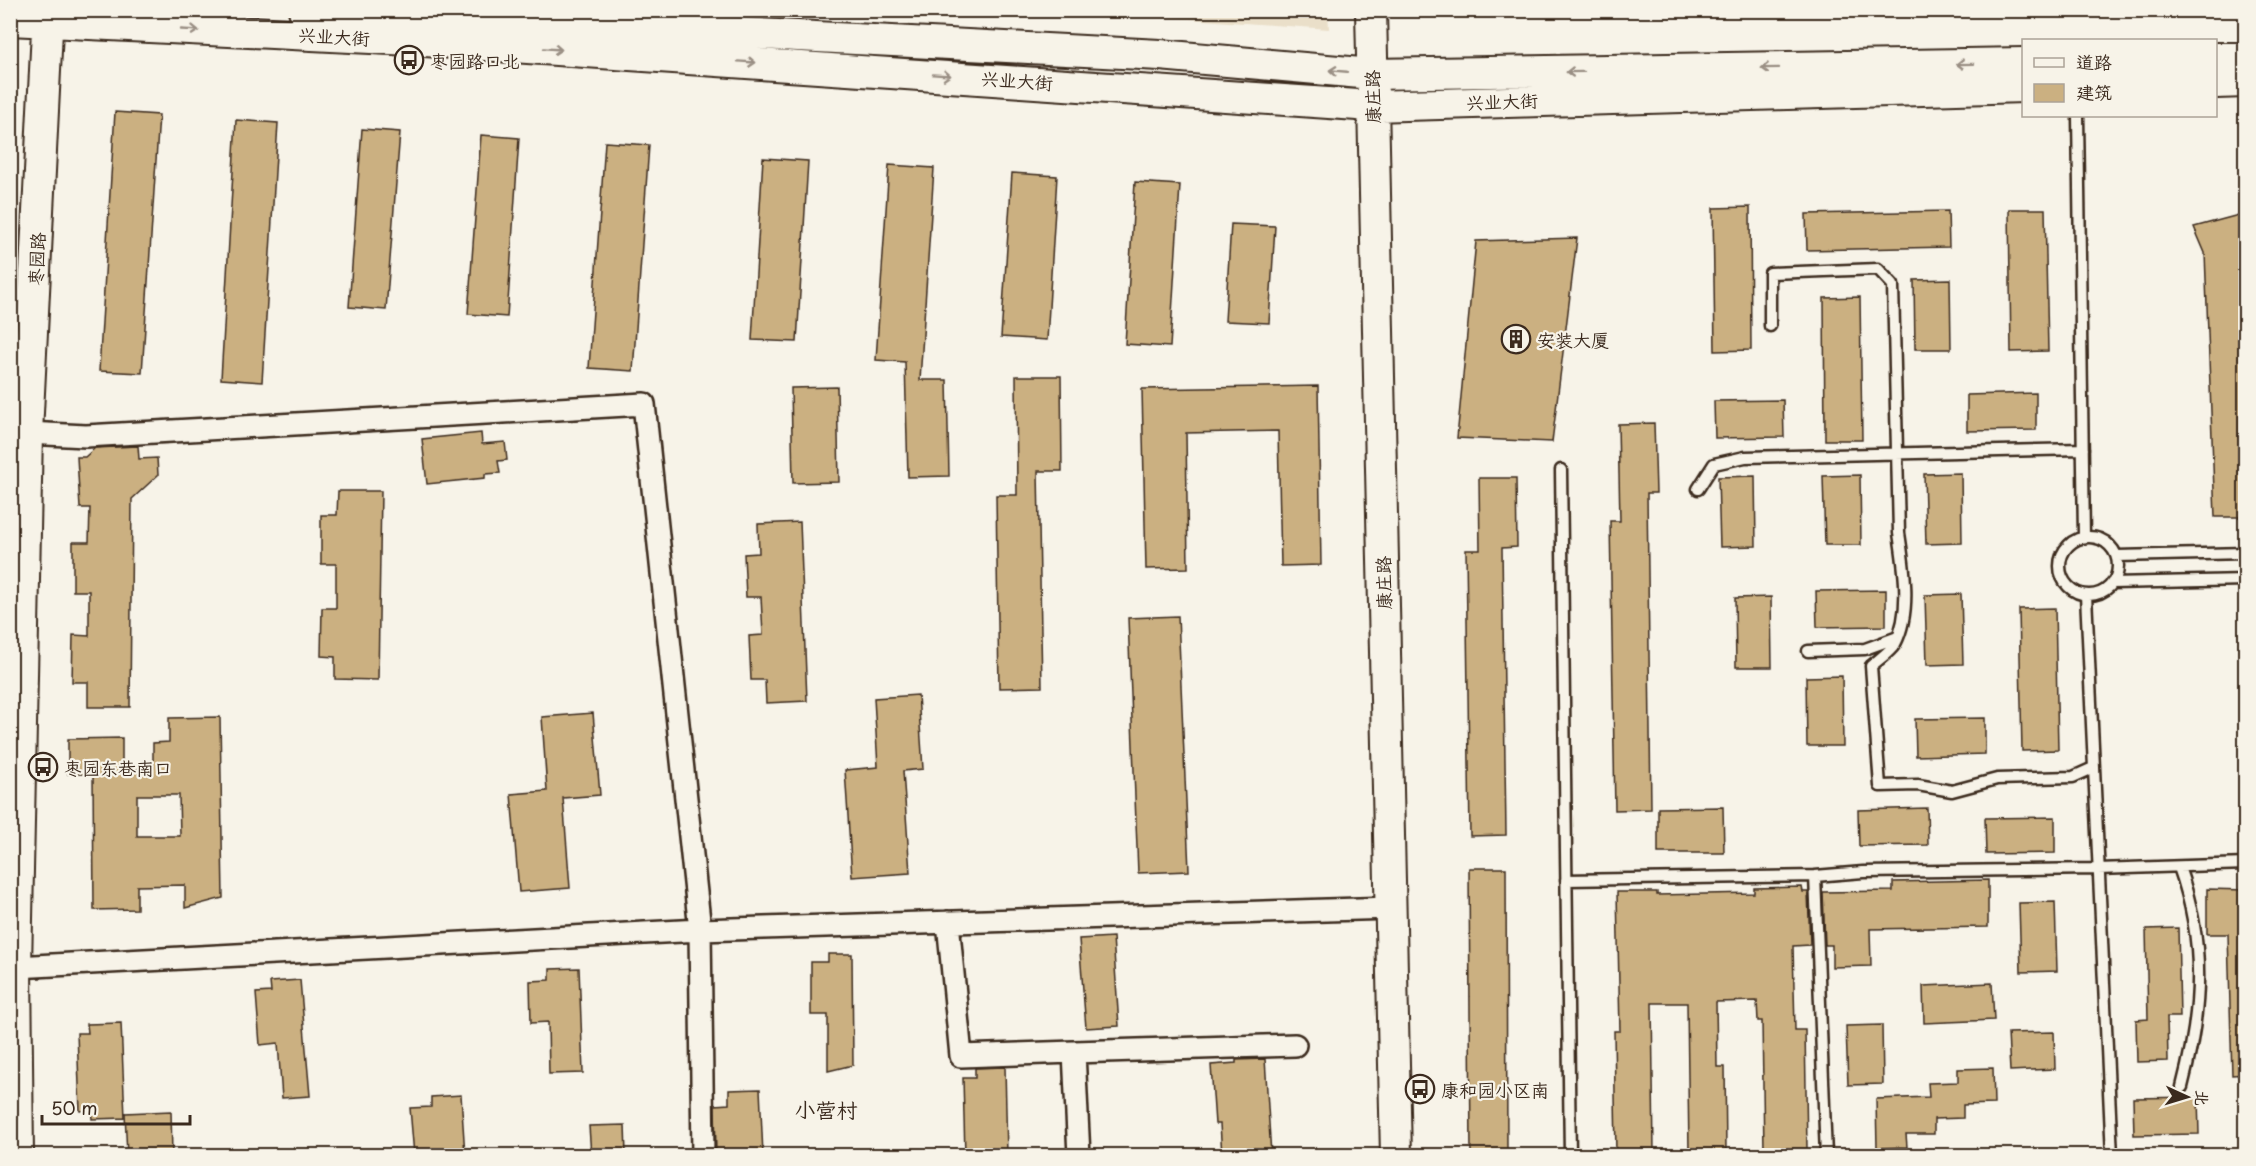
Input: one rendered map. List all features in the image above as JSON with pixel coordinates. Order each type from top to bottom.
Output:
[{"type":"main road","name":"兴业大街","points":[[304,10],[1160,55],[1372,74],[2022,63]]},
{"type":"main road","name":"康庄路","points":[[1371,10],[1396,1155]]},
{"type":"main road","name":"兴业大街","points":[[10,20],[48,17],[1372,106],[2022,87]]},
{"type":"main road","name":"枣园路","points":[[18,1155],[16,967],[23,431],[48,17]]},
{"type":"main road","points":[[2217,58],[2246,58]]},
{"type":"main road","points":[[2217,83],[2246,82]]},
{"type":"street","points":[[23,431],[86,436],[644,404],[700,930],[703,1155]]},
{"type":"street","points":[[16,967],[700,930],[1391,908]]},
{"type":"street","points":[[948,922],[961,1056],[1295,1045]]},
{"type":"street","points":[[1074,1052],[1079,1155]]},
{"type":"lane","points":[[2078,117],[2084,537]]},
{"type":"lane","points":[[1770,326],[1770,273],[1878,269],[1893,285],[1904,621],[1894,645],[1871,666],[1880,786],[1918,785],[1952,791],[1997,779],[2073,777],[2094,768]]},
{"type":"lane","points":[[1698,489],[1714,464],[1745,457],[2083,449]]},
{"type":"lane","points":[[1561,470],[1570,1155]]},
{"type":"lane","points":[[2084,537],[2106,542],[2116,556],[2117,574],[2105,590],[2085,595],[2068,586],[2060,567],[2065,549],[2071,542],[2084,537]]},
{"type":"lane","points":[[2116,556],[2246,554]]},
{"type":"lane","points":[[2112,583],[2246,580]]},
{"type":"lane","points":[[2085,595],[2112,1155]]},
{"type":"lane","points":[[1808,651],[1865,649],[1898,637]]},
{"type":"lane","points":[[1566,880],[1815,876],[1863,872],[2098,869],[2246,864]]},
{"type":"lane","points":[[2179,867],[2192,904],[2200,970],[2195,1038],[2182,1087]]},
{"type":"lane","points":[[1815,876],[1826,1155]]},
{"type":"shaded area","points":[[1076,11],[1328,11],[1329,29]]},
{"type":"building","points":[[115,112],[159,115],[142,373],[99,371]]},
{"type":"building","points":[[236,120],[278,123],[262,382],[221,379]]},
{"type":"building","points":[[362,129],[400,132],[386,310],[349,307]]},
{"type":"building","points":[[481,135],[519,138],[507,317],[468,314]]},
{"type":"building","points":[[605,142],[649,145],[633,371],[589,368]]},
{"type":"building","points":[[763,158],[808,161],[797,342],[752,340]]},
{"type":"building","points":[[889,165],[934,168],[920,380],[947,380],[949,476],[908,477],[905,362],[876,360]]},
{"type":"building","points":[[1012,173],[1057,176],[1047,340],[1001,337]]},
{"type":"building","points":[[1135,182],[1180,185],[1170,347],[1125,344]]},
{"type":"building","points":[[1750,207],[1751,350],[1715,351],[1713,208]]},
{"type":"building","points":[[2009,209],[2045,209],[2048,351],[2011,352]]},
{"type":"building","points":[[1948,211],[1949,247],[1807,250],[1806,214]]},
{"type":"building","points":[[2246,213],[2246,517],[2215,517],[2205,253],[2194,227]]},
{"type":"building","points":[[1231,224],[1275,226],[1269,323],[1225,321]]},
{"type":"building","name":"安装大厦","points":[[1577,238],[1552,442],[1457,438],[1476,241]]},
{"type":"building","points":[[1950,279],[1951,349],[1915,349],[1914,280]]},
{"type":"building","points":[[1860,297],[1862,440],[1825,440],[1824,298]]},
{"type":"building","points":[[1016,376],[1061,376],[1062,471],[1038,471],[1042,687],[999,688],[996,495],[1017,495]]},
{"type":"building","points":[[1318,386],[1321,565],[1281,566],[1278,431],[1186,433],[1188,568],[1146,569],[1142,389]]},
{"type":"building","points":[[837,387],[839,482],[793,483],[791,388]]},
{"type":"building","points":[[2036,393],[2036,430],[1967,431],[1967,395]]},
{"type":"building","points":[[1783,400],[1784,437],[1715,438],[1714,401]]},
{"type":"building","points":[[1654,423],[1656,493],[1647,493],[1651,809],[1615,810],[1610,521],[1620,521],[1618,424]]},
{"type":"building","points":[[481,433],[482,444],[505,442],[507,460],[498,461],[500,473],[485,474],[485,478],[427,484],[422,439]]},
{"type":"building","points":[[138,446],[139,459],[157,458],[158,475],[132,499],[130,707],[88,707],[88,682],[72,682],[73,635],[89,636],[89,591],[73,591],[73,542],[89,542],[90,508],[80,508],[77,457],[85,457],[95,448]]},
{"type":"building","points":[[1961,473],[1962,543],[1926,544],[1924,474]]},
{"type":"building","points":[[1860,475],[1861,545],[1825,545],[1823,476]]},
{"type":"building","points":[[1755,476],[1756,546],[1720,547],[1718,477]]},
{"type":"building","points":[[1479,478],[1516,478],[1517,547],[1502,548],[1506,835],[1470,836],[1466,550],[1480,550]]},
{"type":"building","points":[[338,491],[381,491],[378,680],[335,679],[335,657],[321,656],[322,608],[336,608],[336,564],[321,564],[321,515],[337,515]]},
{"type":"building","points":[[800,522],[807,701],[766,703],[765,680],[751,680],[749,636],[763,635],[761,597],[746,597],[744,554],[759,553],[758,524]]},
{"type":"building","points":[[1886,590],[1886,626],[1817,627],[1816,591]]},
{"type":"building","points":[[1961,594],[1963,664],[1927,665],[1925,595]]},
{"type":"building","points":[[1771,597],[1772,667],[1736,667],[1735,598]]},
{"type":"building","points":[[2055,608],[2058,750],[2022,751],[2019,609]]},
{"type":"building","points":[[1178,616],[1189,871],[1138,873],[1128,618]]},
{"type":"building","points":[[1842,676],[1843,746],[1807,746],[1806,677]]},
{"type":"building","points":[[918,695],[923,769],[903,771],[910,873],[852,877],[845,770],[878,767],[874,698]]},
{"type":"building","points":[[593,713],[600,795],[563,798],[570,888],[519,892],[511,794],[547,791],[542,717]]},
{"type":"building","points":[[220,717],[223,898],[185,908],[185,885],[137,886],[137,909],[94,910],[93,774],[68,774],[68,739],[122,738],[122,769],[153,768],[153,743],[169,742],[169,718]],"holes":[[[137,795],[179,795],[180,836],[137,836]]]},
{"type":"building","points":[[1985,718],[1985,754],[1916,756],[1915,719]]},
{"type":"building","points":[[1723,807],[1724,853],[1658,853],[1658,808]]},
{"type":"building","points":[[1927,808],[1928,845],[1859,846],[1858,810]]},
{"type":"building","points":[[2055,817],[2055,853],[1986,854],[1985,818]]},
{"type":"building","points":[[1469,868],[1506,868],[1507,1155],[1471,1155]]},
{"type":"building","points":[[1988,880],[1988,927],[1870,929],[1871,966],[1832,967],[1832,945],[1825,945],[1823,892],[1893,891],[1893,882]]},
{"type":"building","points":[[1802,887],[1803,892],[1808,892],[1810,945],[1793,946],[1795,1030],[1805,1030],[1807,1149],[1764,1150],[1762,1021],[1758,1021],[1757,1001],[1716,1002],[1717,1067],[1725,1067],[1726,1152],[1689,1152],[1687,1003],[1652,1003],[1654,1154],[1616,1155],[1614,1031],[1620,1031],[1617,892],[1657,892],[1657,895],[1754,893],[1754,888]]},
{"type":"building","points":[[2207,889],[2246,890],[2246,1074],[2232,1075],[2228,934],[2207,934]]},
{"type":"building","points":[[2055,902],[2057,971],[2021,972],[2019,903]]},
{"type":"building","points":[[2178,928],[2180,1017],[2167,1017],[2168,1061],[2137,1062],[2136,1020],[2148,1019],[2146,929]]},
{"type":"building","points":[[1113,937],[1119,1026],[1086,1028],[1079,939]]},
{"type":"building","points":[[828,954],[852,954],[853,1065],[828,1071],[828,1015],[811,1015],[811,962],[828,962]]},
{"type":"building","points":[[579,968],[583,1073],[549,1074],[548,1022],[531,1023],[530,981],[550,980],[550,969]]},
{"type":"building","points":[[300,980],[310,1096],[282,1098],[278,1043],[260,1045],[256,993],[271,992],[270,982]]},
{"type":"building","points":[[1992,983],[1994,1020],[1924,1023],[1923,986]]},
{"type":"building","points":[[121,1023],[125,1118],[92,1119],[91,1110],[80,1111],[77,1033],[88,1033],[87,1024]]},
{"type":"building","points":[[1882,1025],[1883,1084],[1848,1085],[1846,1026]]},
{"type":"building","points":[[2054,1032],[2055,1069],[2010,1071],[2008,1033]]},
{"type":"building","points":[[1265,1059],[1271,1155],[1222,1155],[1220,1124],[1215,1124],[1211,1065],[1236,1063],[1236,1060]]},
{"type":"building","points":[[1005,1067],[1007,1155],[965,1155],[963,1078],[975,1078],[975,1068]]},
{"type":"building","points":[[1993,1068],[1994,1104],[1963,1105],[1963,1118],[1934,1119],[1934,1134],[1906,1134],[1907,1147],[1877,1148],[1876,1099],[1929,1097],[1928,1083],[1958,1082],[1958,1069]]},
{"type":"building","points":[[760,1089],[763,1155],[716,1155],[715,1105],[729,1104],[729,1090]]},
{"type":"building","points":[[461,1095],[465,1155],[414,1155],[410,1108],[431,1107],[431,1097]]},
{"type":"building","points":[[2198,1097],[2199,1134],[2134,1135],[2133,1098]]},
{"type":"building","points":[[171,1111],[172,1155],[127,1155],[125,1113]]},
{"type":"building","points":[[625,1125],[626,1155],[591,1155],[589,1126]]},
{"type":"place","name":"枣园路口北","points":[[409,60]]},
{"type":"place","name":"安装大厦","points":[[1516,339]]},
{"type":"place","name":"枣园东巷南口","points":[[43,767]]},
{"type":"place","name":"康和园小区南","points":[[1420,1089]]},
{"type":"district","name":"小营村","points":[[826,1109]]}]
